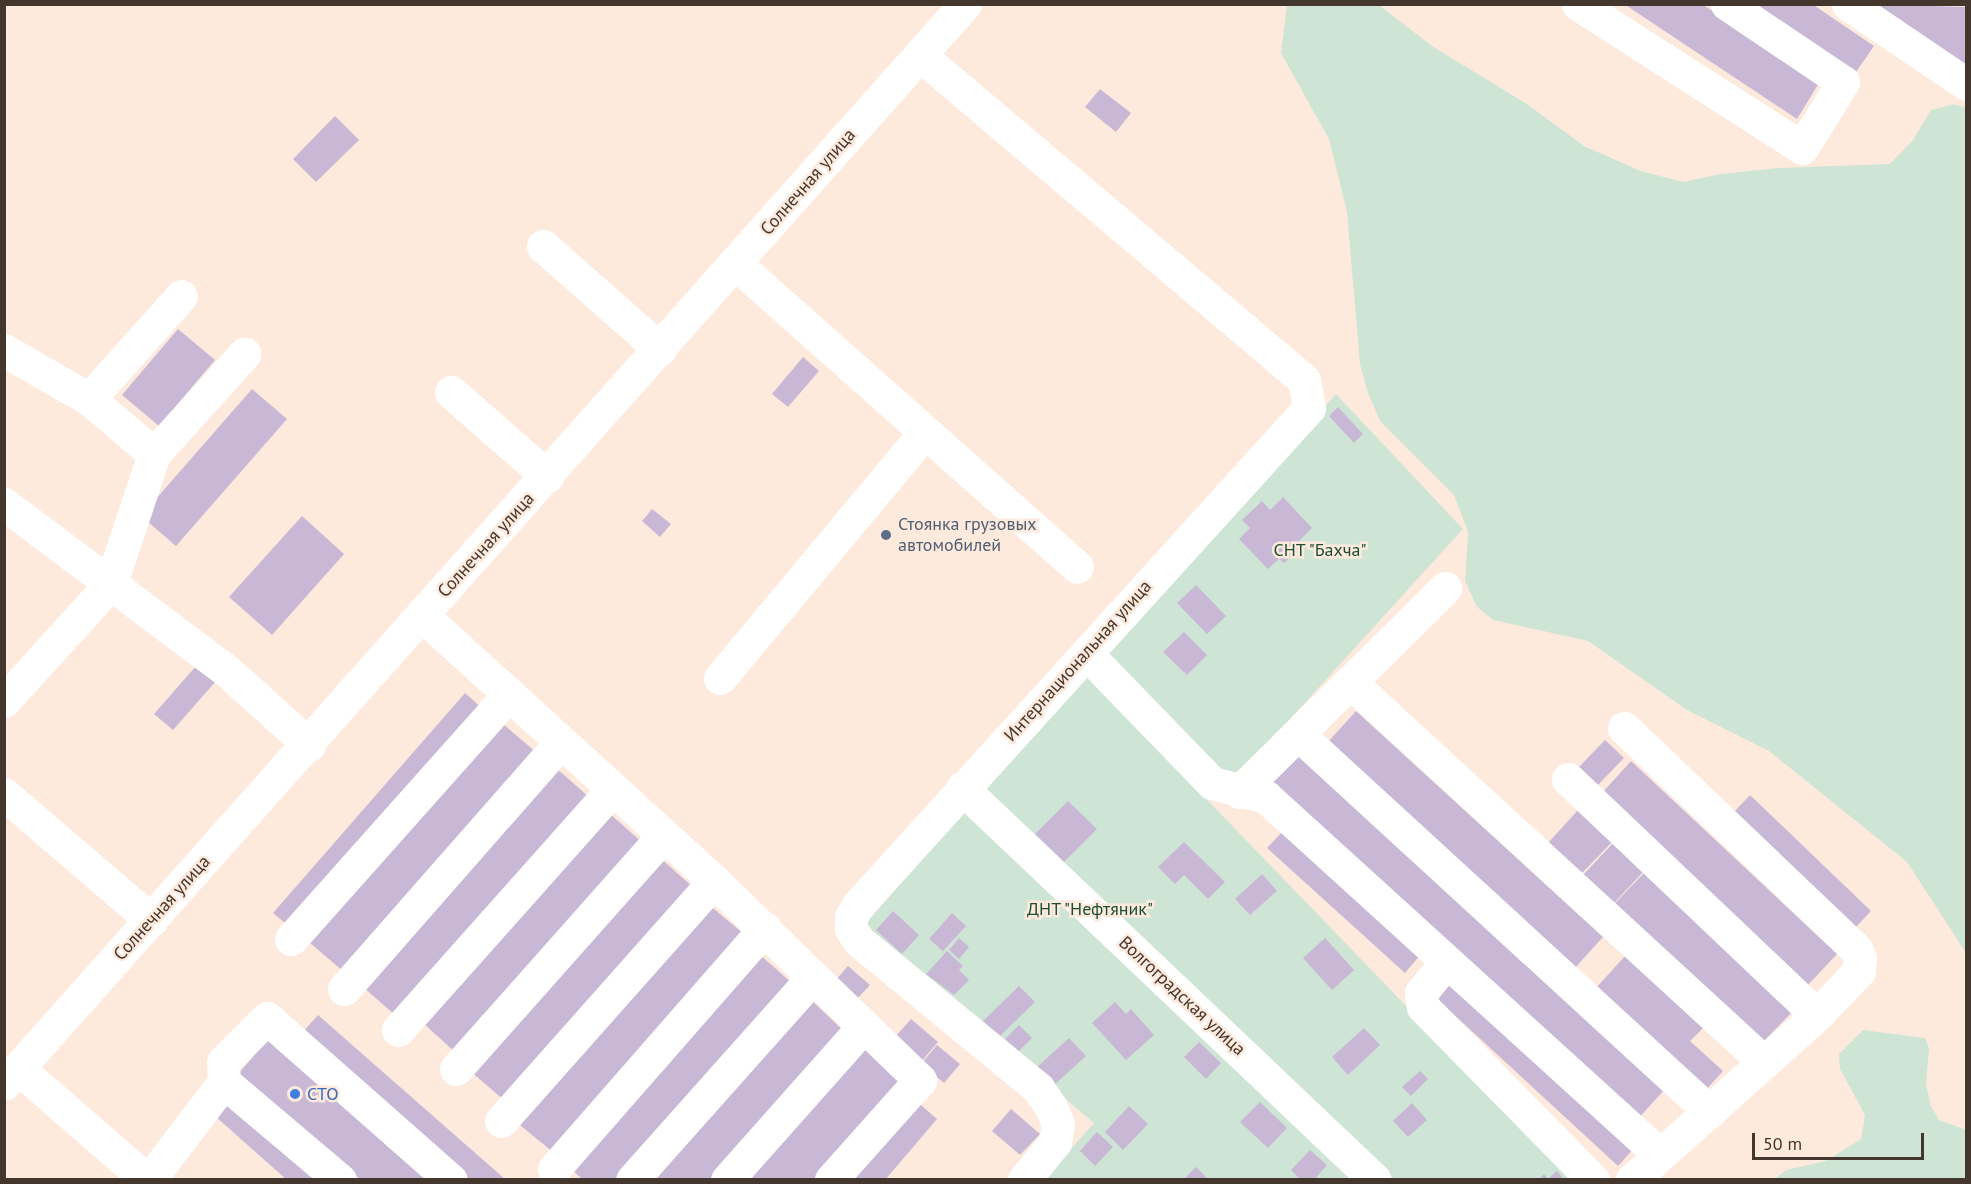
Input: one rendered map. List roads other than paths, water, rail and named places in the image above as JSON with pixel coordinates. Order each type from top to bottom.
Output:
[{"type":"street","name":"Солнечная улица","points":[[11,1076],[309,745],[964,4]]},
{"type":"street","points":[[1578,4],[1802,148],[1843,82],[1727,4]]},
{"type":"street","points":[[1848,4],[1966,84]]},
{"type":"street","name":"Интернациональная улица","points":[[920,56],[1304,380],[1309,408],[962,788],[858,904],[851,917],[851,929],[859,941],[1038,1088],[1051,1107],[1058,1124],[1055,1142],[1023,1179]]},
{"type":"street","points":[[543,246],[660,349]]},
{"type":"street","points":[[736,264],[1077,567]]},
{"type":"street","points":[[89,399],[181,296]]},
{"type":"street","points":[[4,350],[89,399],[154,454]]},
{"type":"street","points":[[4,701],[111,584],[154,454],[244,354]]},
{"type":"street","points":[[452,392],[547,476]]},
{"type":"street","points":[[720,678],[925,432]]},
{"type":"street","points":[[4,504],[226,670],[309,745]]},
{"type":"street","points":[[1239,792],[1445,588]]},
{"type":"street","points":[[423,616],[765,928],[920,1080],[831,1179]]},
{"type":"street","points":[[1086,652],[1212,783],[1239,792],[1266,797],[1660,1155]]},
{"type":"street","points":[[1350,682],[1764,1062]]},
{"type":"street","points":[[291,939],[508,694]]},
{"type":"street","points":[[1624,728],[1856,949],[1859,970],[1817,1015],[1632,1179]]},
{"type":"street","points":[[1298,734],[1710,1112]]},
{"type":"street","points":[[344,989],[561,742]]},
{"type":"street","points":[[1568,779],[1817,1015]]},
{"type":"street","name":"Волгоградская улица","points":[[962,788],[1375,1179]]},
{"type":"street","points":[[398,1030],[613,789]]},
{"type":"street","points":[[4,794],[151,920]]},
{"type":"street","points":[[456,1069],[664,836]]},
{"type":"street","points":[[501,1121],[714,881]]},
{"type":"street","points":[[554,1168],[765,928]]},
{"type":"street","points":[[1446,962],[1421,993],[1423,1007],[1593,1179]]},
{"type":"street","points":[[632,1179],[813,977]]},
{"type":"street","points":[[11,1076],[134,1175],[224,1082],[223,1062],[267,1018],[451,1179]]},
{"type":"street","points":[[727,1179],[863,1026]]},
{"type":"street","points":[[224,1082],[340,1179]]},
{"type":"place","name":"Стоянка грузовых автомобилей","points":[[886,535]]},
{"type":"place","name":"СТО","points":[[295,1094]]},
{"type":"park label","name":"СНТ \"Бахча\"","points":[[1320,550]]},
{"type":"park label","name":"ДНТ \"Нефтяник\"","points":[[1090,909]]}]
